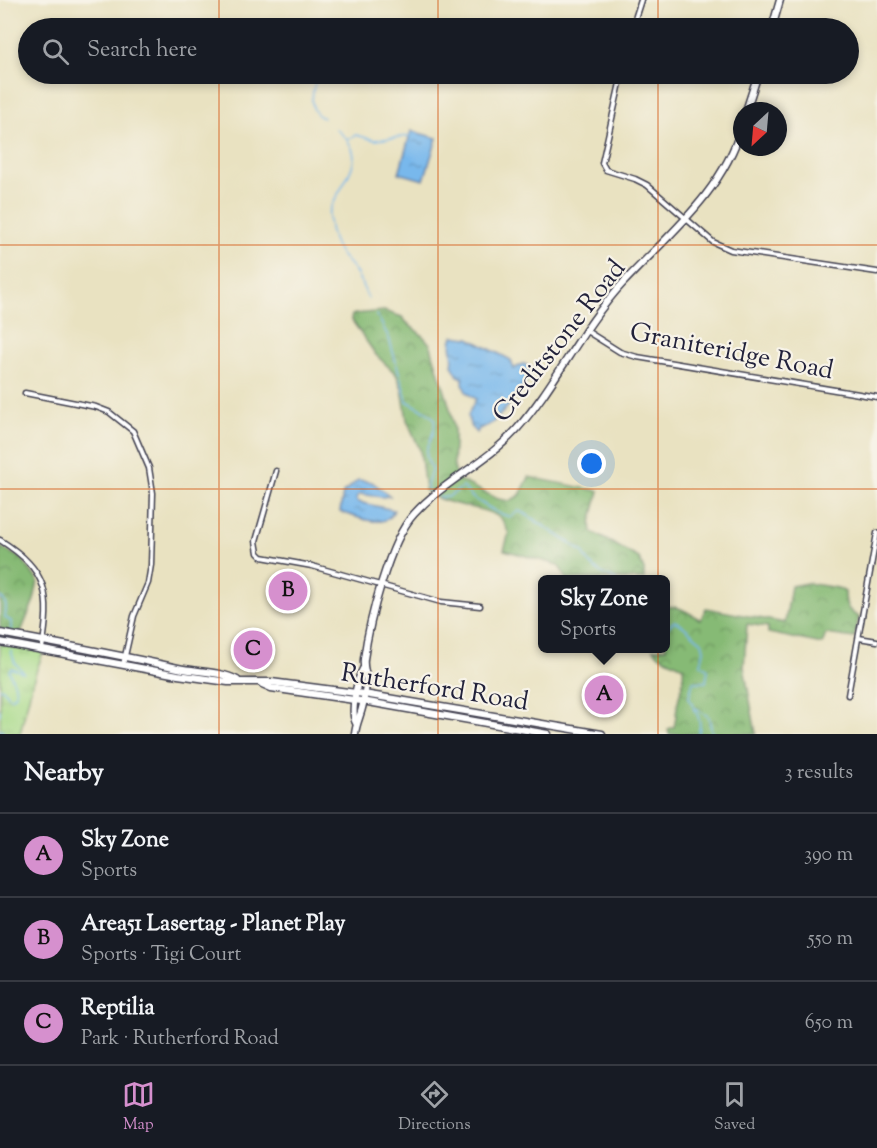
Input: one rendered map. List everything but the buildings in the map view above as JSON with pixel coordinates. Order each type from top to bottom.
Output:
[{"type":"main road","points":[[775,18],[780,0]]},
{"type":"main road","points":[[749,102],[755,84]]},
{"type":"main road","name":"Creditstone Road","points":[[355,734],[356,723],[353,718],[366,678],[363,668],[367,640],[381,585],[392,554],[414,514],[441,489],[516,430],[547,390],[585,329],[612,295],[709,192],[723,172],[733,151]]},
{"type":"main road","name":"Rutherford Road","points":[[0,633],[125,656],[179,671]]},
{"type":"main road","name":"Rutherford Road","points":[[0,642],[123,666],[179,671],[212,676],[228,682],[239,680],[261,683],[271,688],[360,697],[602,734]]},
{"type":"main road","name":"Rutherford Road","points":[[360,697],[548,734]]},
{"type":"street","points":[[635,18],[641,0]]},
{"type":"street","points":[[620,84],[602,166],[606,170],[647,185],[713,242],[731,250],[877,272]]},
{"type":"street","name":"Graniteridge Road","points":[[585,329],[620,352],[637,357],[877,397]]},
{"type":"street","points":[[25,393],[96,407],[109,412],[133,431],[143,450],[153,493],[151,565],[148,583],[134,616],[123,666]]},
{"type":"street","points":[[276,471],[256,541],[258,553],[266,559],[312,566],[441,602],[480,606]]},
{"type":"street","points":[[848,695],[877,533]]},
{"type":"street","points":[[0,540],[22,554],[37,573],[44,588],[47,607],[42,649]]},
{"type":"street","points":[[859,638],[877,641]]},
{"type":"green space","points":[[384,311],[402,317],[431,346],[452,419],[454,468],[459,480],[498,499],[510,501],[520,495],[529,477],[599,491],[591,523],[592,532],[639,558],[644,575],[564,575],[558,565],[504,550],[509,533],[502,520],[496,515],[442,500],[425,490],[420,450],[407,420],[402,388],[396,374],[376,355],[351,319],[355,314]]},
{"type":"green space","points":[[0,547],[22,559],[38,581],[34,600],[21,632],[15,634],[0,629]]},
{"type":"green space","points":[[807,583],[838,588],[845,592],[848,607],[859,617],[854,638],[826,634],[822,644],[768,633],[768,627],[747,624],[744,667],[756,734],[669,734],[668,729],[674,727],[675,724],[683,683],[683,667],[657,653],[670,653],[670,606],[688,612],[701,620],[706,608],[785,623],[791,586]]},
{"type":"green space","points":[[0,644],[43,652],[32,684],[20,734],[0,734]]},
{"type":"water","points":[[411,131],[437,138],[424,180],[399,173]]},
{"type":"water","points":[[453,336],[469,338],[511,360],[514,369],[525,364],[530,369],[526,382],[509,405],[492,423],[479,429],[477,433],[470,425],[468,415],[476,399],[466,391],[463,378],[458,376],[452,365]]},
{"type":"water","points":[[358,480],[372,482],[390,496],[359,494],[356,498],[358,502],[394,510],[390,517],[370,521],[340,512],[343,493]]},
{"type":"waterway","points":[[315,84],[312,105],[317,114],[323,118]]},
{"type":"waterway","points":[[336,129],[346,138],[354,154],[351,170],[331,208],[330,229],[334,243],[354,270],[368,298]]},
{"type":"waterway","points":[[348,139],[356,135],[375,140],[410,136]]},
{"type":"waterway","points":[[377,315],[389,338],[407,401],[434,418],[433,433],[427,449],[428,461],[432,468],[427,485],[428,491]]},
{"type":"waterway","points":[[439,497],[448,497],[463,487],[473,498],[498,513],[511,517],[518,511],[524,513],[583,552],[589,562],[605,575]]},
{"type":"waterway","points":[[0,597],[5,604],[5,618],[11,621],[11,630]]},
{"type":"waterway","points":[[670,625],[674,621],[678,623],[702,642],[704,650],[701,664],[708,669],[706,682],[693,682],[689,697],[698,715],[700,724],[698,734]]},
{"type":"waterway","points":[[0,688],[10,698],[16,695],[15,685],[9,671],[11,668],[24,673],[15,663],[11,651]]},
{"type":"waterway","points":[[694,707],[709,717],[712,734]]},
{"type":"waterway","points":[[0,710],[0,715]]},
{"type":"waterway","points":[[0,730],[3,731],[1,734]]},
{"type":"place","name":"Area51 Lasertag - Planet Play","points":[[288,591]]},
{"type":"place","name":"Reptilia","points":[[253,650]]},
{"type":"place","name":"Sky Zone","points":[[604,695]]}]
